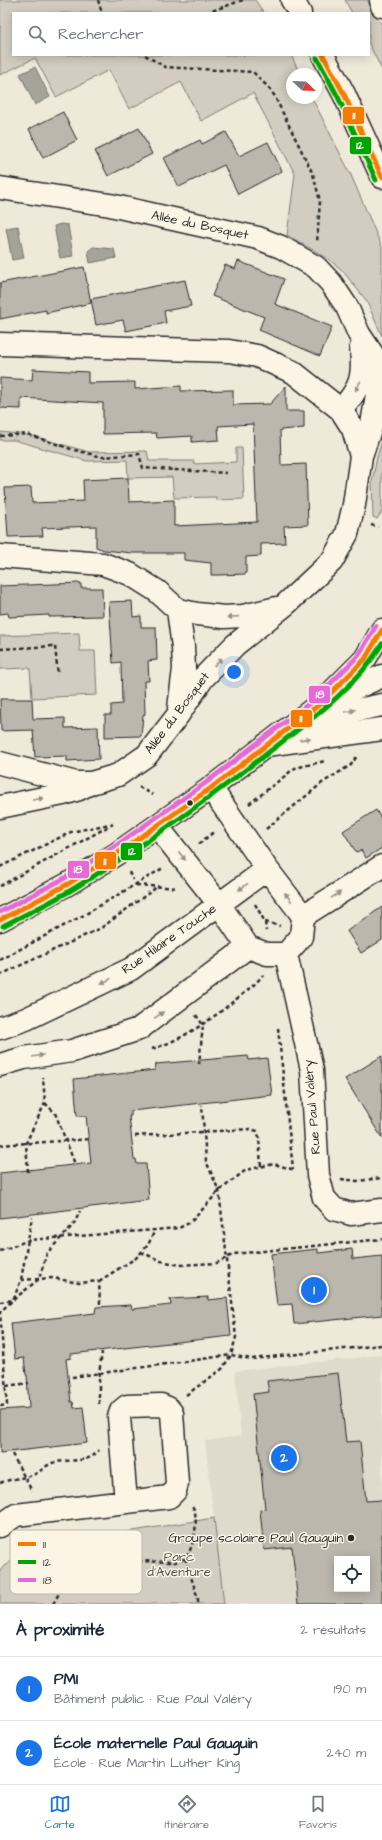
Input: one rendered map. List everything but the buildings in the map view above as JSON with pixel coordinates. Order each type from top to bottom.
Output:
[{"type":"street","points":[[292,0],[299,12]]},
{"type":"street","points":[[380,0],[382,6]]},
{"type":"street","points":[[324,56],[344,94],[382,177]]},
{"type":"street","name":"Allée du Bosquet","points":[[0,188],[110,205],[258,238],[316,267],[331,283],[347,307],[359,334],[375,358],[378,388],[372,424],[361,456],[354,505],[347,534],[332,562],[285,605],[235,645],[203,678],[178,715],[147,755],[118,775],[91,783],[63,794],[0,807]]},
{"type":"street","name":"Allée du Bosquet","points":[[341,410],[361,382],[362,359],[359,334]]},
{"type":"street","name":"Allée du Bosquet","points":[[0,344],[229,351],[257,356],[293,372],[341,410],[353,429],[361,456]]},
{"type":"street","points":[[0,556],[103,564],[130,574],[157,591],[178,610],[224,617],[243,616],[285,605]]},
{"type":"street","points":[[178,610],[184,668],[178,715]]},
{"type":"street","points":[[0,920],[68,884],[118,853],[210,788],[298,722],[320,704],[364,659],[382,630]]},
{"type":"street","points":[[320,704],[382,676]]},
{"type":"street","points":[[298,722],[382,705]]},
{"type":"street","points":[[266,745],[382,729]]},
{"type":"street","points":[[0,763],[76,783],[91,783]]},
{"type":"street","points":[[157,826],[219,904],[248,947],[267,954],[286,954],[301,937],[303,916],[267,869],[210,788]]},
{"type":"street","points":[[303,916],[382,866]]},
{"type":"street","name":"Rue Hilaire Touche","points":[[0,1028],[26,1019],[131,969],[267,869]]},
{"type":"street","points":[[0,1065],[42,1055],[72,1051],[139,1029],[248,947]]},
{"type":"street","name":"Rue Paul Valéry","points":[[286,954],[312,1070],[318,1175],[324,1198],[334,1209],[351,1214],[382,1210]]},
{"type":"street","points":[[0,1526],[16,1516],[169,1497],[175,1491],[177,1483],[172,1413],[168,1408],[161,1405],[127,1406],[121,1410],[119,1417],[126,1502]]},
{"type":"path","points":[[98,0],[102,12]]},
{"type":"path","points":[[209,12],[243,0]]},
{"type":"path","points":[[147,56],[165,66],[253,72],[267,86],[274,96],[313,174],[320,201],[316,267]]},
{"type":"path","points":[[0,436],[27,434],[71,449],[102,457],[139,454],[143,468],[227,473]]},
{"type":"path","points":[[0,649],[55,646],[58,676]]},
{"type":"path","points":[[351,755],[358,754]]},
{"type":"path","points":[[247,806],[295,768],[330,760]]},
{"type":"path","points":[[0,867],[71,832],[113,824],[0,886]]},
{"type":"path","points":[[197,845],[218,828]]},
{"type":"path","points":[[0,960],[84,916],[167,866]]},
{"type":"path","points":[[0,976],[101,928],[158,887]]},
{"type":"path","points":[[278,1027],[293,1169]]},
{"type":"path","points":[[28,1172],[26,1143],[45,1103],[42,1055]]},
{"type":"path","points":[[45,1103],[55,1114],[75,1164]]},
{"type":"path","points":[[168,1408],[222,1369],[231,1355],[236,1337],[219,1191],[206,1161],[202,1105]]},
{"type":"path","points":[[135,1136],[250,1129],[256,1131],[259,1137],[261,1167]]},
{"type":"path","points":[[0,1145],[91,1139]]},
{"type":"path","points":[[0,1252],[28,1240],[63,1236],[179,1228],[191,1222],[219,1191],[246,1170],[274,1164],[318,1175],[357,1181],[382,1178]]},
{"type":"path","points":[[0,1406],[7,1405],[0,1312],[12,1300],[40,1279],[47,1253],[74,1224],[80,1211]]},
{"type":"path","points":[[12,1300],[21,1280],[32,1217]]},
{"type":"path","points":[[21,1280],[53,1278],[79,1283],[99,1281],[142,1252],[148,1245],[155,1230]]},
{"type":"path","points":[[142,1252],[161,1261],[180,1265],[217,1263],[234,1254],[382,1239]]},
{"type":"path","points":[[99,1281],[100,1304]]},
{"type":"path","points":[[0,1302],[12,1300]]},
{"type":"path","points":[[72,1377],[231,1355],[251,1359],[382,1344]]},
{"type":"path","points":[[99,1409],[99,1374],[102,1352]]},
{"type":"path","points":[[6,1386],[29,1383]]},
{"type":"path","points":[[0,1484],[12,1478],[35,1474],[45,1466],[54,1462],[86,1459],[94,1456],[100,1449]]},
{"type":"path","points":[[12,1454],[43,1512]]},
{"type":"path","points":[[142,1561],[174,1562],[185,1558],[191,1550],[196,1530],[194,1509],[186,1498],[175,1491]]},
{"type":"path","points":[[185,1558],[198,1599],[198,1604]]},
{"type":"path","points":[[52,1604],[58,1594]]},
{"type":"shaded area","points":[[35,67],[50,97],[35,105],[20,74]]},
{"type":"shaded area","points":[[61,224],[68,225],[73,256],[60,258],[54,226]]},
{"type":"shaded area","points":[[18,226],[24,258],[12,260],[6,228]]},
{"type":"shaded area","points":[[93,247],[114,249],[116,258],[90,263],[88,251]]},
{"type":"shaded area","points":[[382,1355],[382,1604],[224,1604],[205,1441],[241,1436],[235,1371]]},
{"type":"green space","points":[[0,0],[255,0],[263,12],[12,12],[12,56],[291,56],[297,68],[286,68],[286,104],[315,104],[350,173],[382,247],[382,336],[366,300],[341,269],[324,256],[287,235],[295,174],[253,93],[201,121],[181,82],[129,109],[109,70],[56,97],[35,58],[0,75]]},
{"type":"green space","points":[[345,0],[367,0],[382,25],[382,70],[370,46],[370,12],[351,12]]},
{"type":"green space","points":[[0,432],[29,435],[89,452],[147,451],[149,461],[194,461],[194,464],[236,462],[236,448],[242,448],[244,499],[216,500],[216,497],[174,498],[172,477],[128,478],[127,460],[87,461],[14,440],[0,440]]},
{"type":"green space","points":[[382,441],[382,511],[377,519],[373,517],[372,482]]},
{"type":"green space","points":[[79,633],[80,651],[95,651],[97,695],[32,698],[30,668],[0,669],[0,636]]},
{"type":"green space","name":"Parc d'Aventure","points":[[214,1518],[224,1604],[0,1604],[0,1571],[10,1562],[10,1594],[142,1594],[142,1530],[139,1530]]},
{"type":"transit line","name":"11","points":[[324,56],[344,94],[382,177]]},
{"type":"transit line","name":"12","points":[[317,58],[338,97],[376,180]]},
{"type":"transit line","name":"18","points":[[0,912],[65,878],[114,847],[207,782],[315,699],[359,655],[376,626]]},
{"type":"transit line","name":"11","points":[[0,920],[68,884],[118,853],[211,788],[320,704],[365,659],[382,630]]},
{"type":"transit line","name":"12","points":[[3,926],[73,889],[173,824],[331,703],[359,675],[382,644]]},
{"type":"place","name":"PMI","points":[[314,1290]]},
{"type":"place","name":"École maternelle Paul Gauguin","points":[[284,1458]]},
{"type":"place","name":"Groupe scolaire Paul Gauguin","points":[[351,1538]]}]
